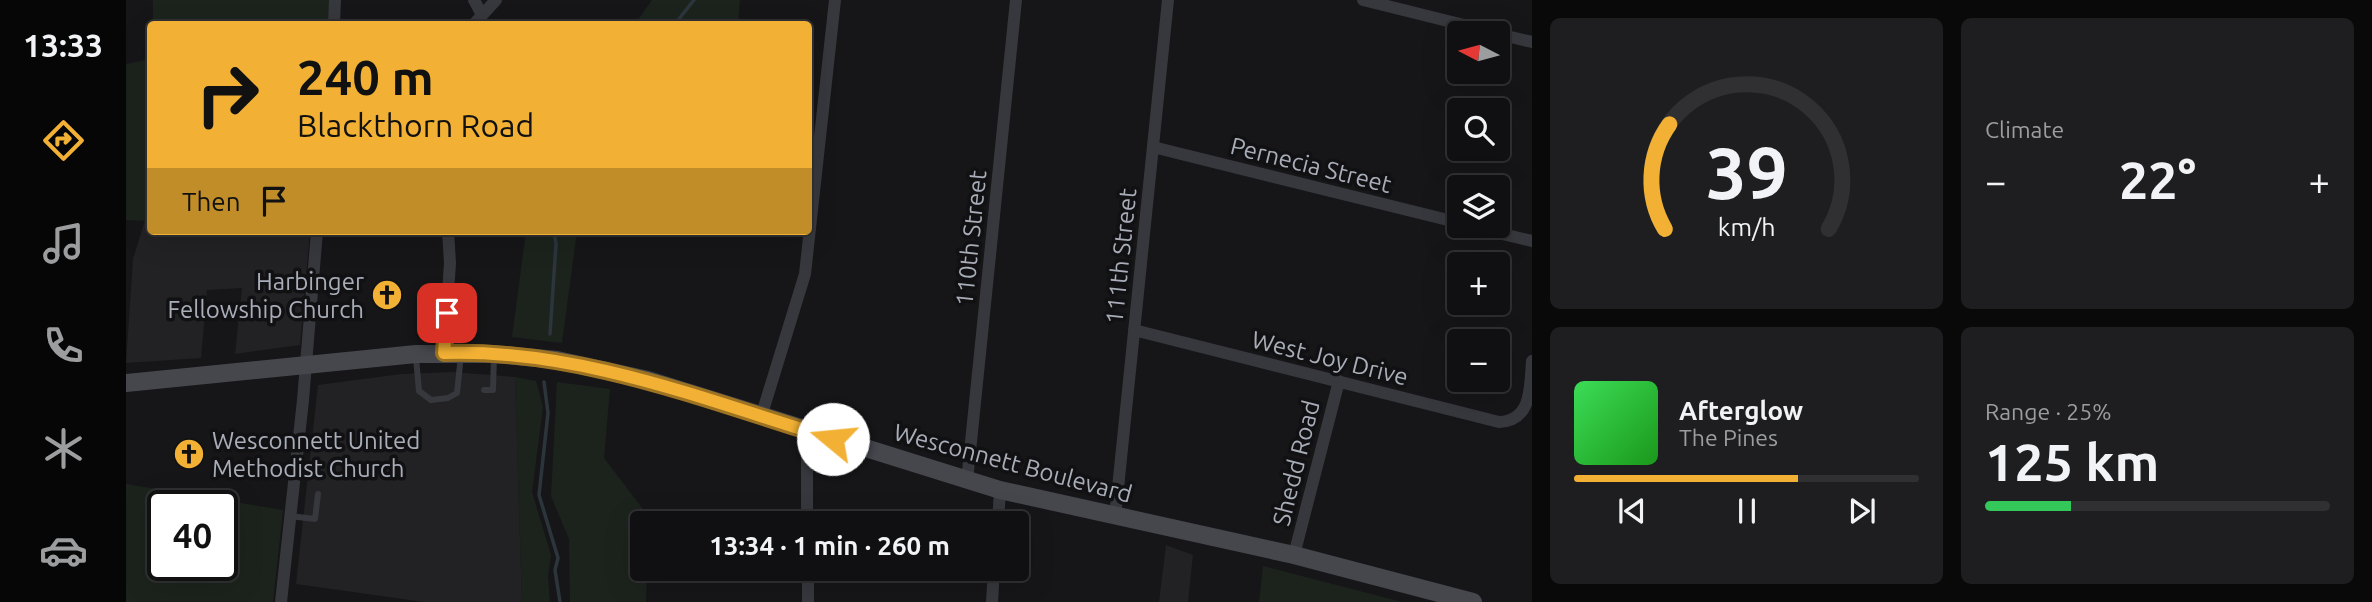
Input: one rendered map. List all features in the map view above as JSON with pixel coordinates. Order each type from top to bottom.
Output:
[{"type":"street","points":[[334,21],[335,0]]},
{"type":"street","points":[[474,0],[478,20]]},
{"type":"street","points":[[478,20],[496,0]]},
{"type":"street","points":[[812,210],[835,0]]},
{"type":"street","name":"110th Street","points":[[967,481],[1016,0]]},
{"type":"street","name":"111th Street","points":[[1115,517],[1168,0]]},
{"type":"street","points":[[1363,0],[1447,21]]},
{"type":"street","points":[[1510,37],[1532,42]]},
{"type":"street","name":"Pernecia Street","points":[[1153,147],[1447,220]]},
{"type":"street","points":[[281,602],[317,235]]},
{"type":"street","points":[[448,235],[452,353]]},
{"type":"street","points":[[761,417],[805,274],[809,235]]},
{"type":"street","points":[[1510,236],[1532,241]]},
{"type":"street","name":"West Joy Drive","points":[[1134,330],[1499,422],[1515,419],[1524,412],[1528,401],[1532,361]]},
{"type":"street","name":"Wesconnett Boulevard","points":[[126,383],[416,354],[494,354],[598,368],[648,380],[807,432],[1000,490],[1294,555],[1473,602]]},
{"type":"street","name":"Shedd Road","points":[[1294,555],[1339,381]]},
{"type":"street","points":[[807,432],[807,511]]},
{"type":"street","points":[[999,511],[1000,490]]},
{"type":"street","points":[[808,581],[808,602]]},
{"type":"street","points":[[992,602],[993,581]]},
{"type":"lane","points":[[416,354],[419,391],[431,400],[448,398],[457,393],[452,353]]},
{"type":"lane","points":[[484,390],[493,390],[494,354]]},
{"type":"lane","points":[[290,516],[315,519],[318,494]]},
{"type":"shaded area","points":[[153,0],[330,0],[328,21],[153,21]]},
{"type":"shaded area","points":[[652,0],[740,0],[738,21],[637,21]]},
{"type":"shaded area","points":[[147,60],[145,221],[126,220],[126,64]]},
{"type":"shaded area","points":[[147,214],[147,235],[310,235],[300,345],[235,354],[242,288],[207,290],[201,358],[126,363],[133,259]]},
{"type":"shaded area","points":[[525,235],[576,235],[562,343],[512,337]]},
{"type":"shaded area","points":[[452,372],[515,377],[522,602],[424,602],[296,584],[318,385],[401,374]]},
{"type":"shaded area","points":[[515,377],[536,381],[543,407],[532,492],[551,555],[548,576],[550,602],[522,602]]},
{"type":"shaded area","points":[[557,382],[610,389],[604,458],[644,511],[630,511],[630,581],[647,581],[646,602],[570,602],[569,539],[551,496]]},
{"type":"shaded area","points":[[126,484],[162,490],[147,490],[147,581],[238,581],[238,503],[283,510],[273,602],[126,602]]},
{"type":"shaded area","points":[[1166,545],[1193,555],[1188,602],[1159,602]]},
{"type":"shaded area","points":[[1263,566],[1402,602],[1259,602]]},
{"type":"waterway","points":[[677,21],[694,0]]},
{"type":"waterway","points":[[550,334],[555,235]]},
{"type":"waterway","points":[[544,382],[548,413],[539,495],[558,558],[555,570],[560,602]]},
{"type":"place","name":"Harbinger Fellowship Church","points":[[387,295]]},
{"type":"place","name":"Wesconnett United Methodist Church","points":[[189,454]]},
{"type":"route","points":[[447,313],[444,353],[558,360],[598,368],[648,380],[833,439]]}]
